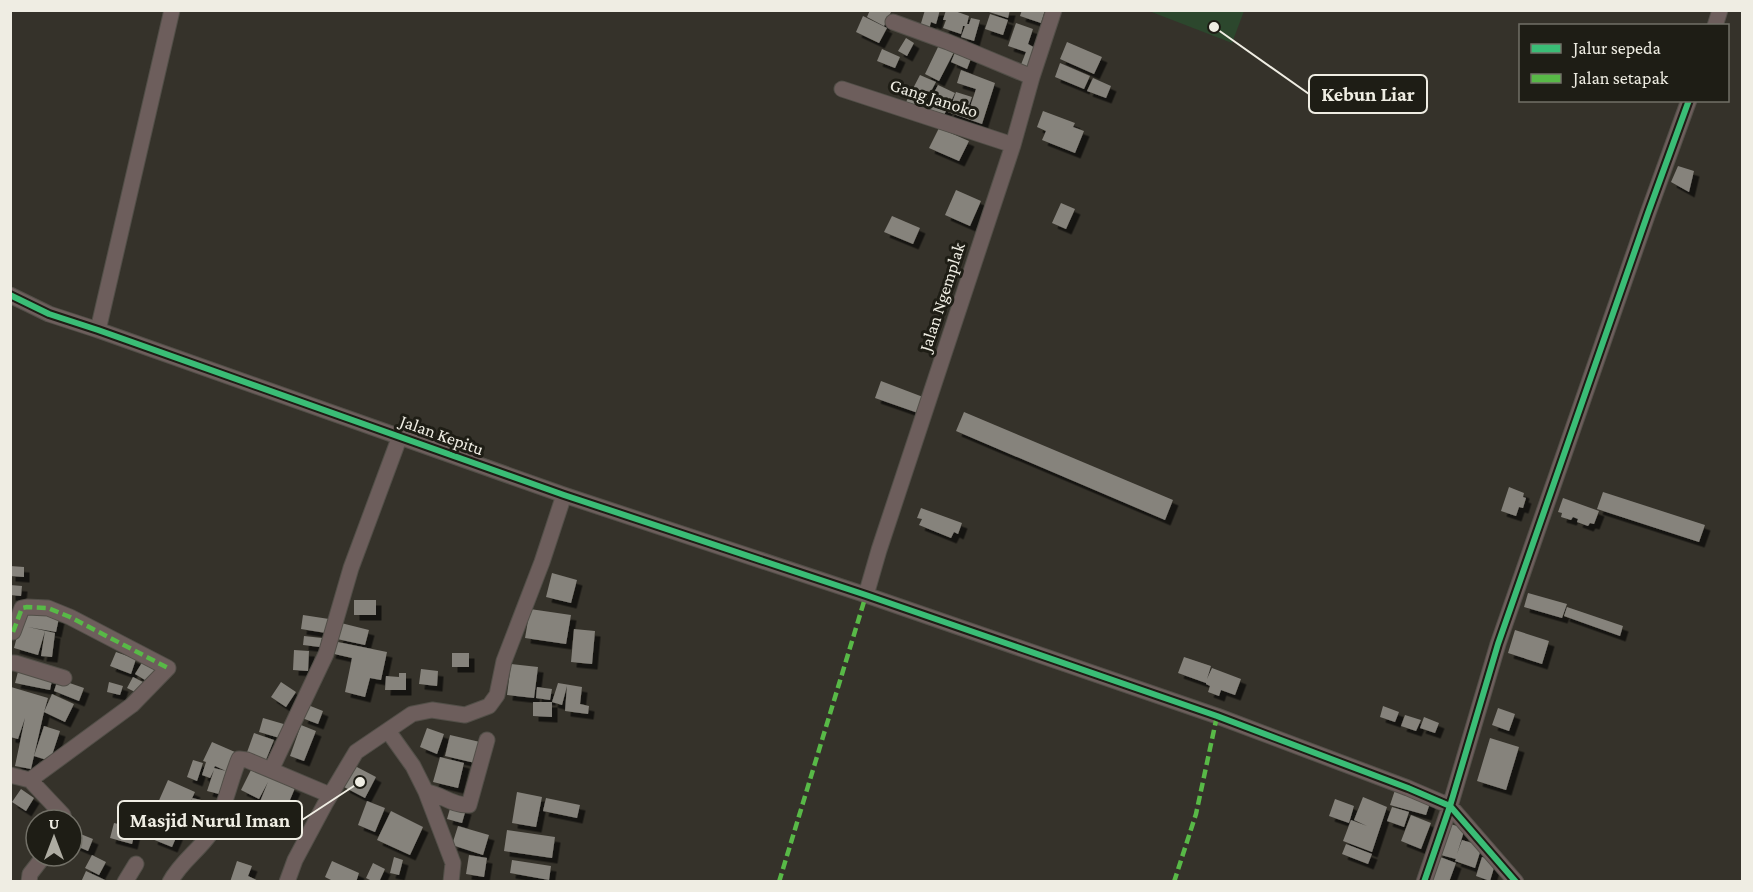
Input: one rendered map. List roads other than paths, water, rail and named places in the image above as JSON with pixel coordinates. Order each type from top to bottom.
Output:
[{"type":"street","points":[[98,330],[172,10]]},
{"type":"street","name":"Jalan Ngemplak","points":[[866,595],[1013,145],[1054,10]]},
{"type":"street","points":[[893,22],[1032,77]]},
{"type":"street","name":"Gang Janoko","points":[[842,89],[1013,145]]},
{"type":"street","points":[[1424,882],[1450,806],[1498,644],[1688,102]]},
{"type":"street","name":"Jalan Kepitu","points":[[10,295],[49,314],[564,495],[866,595],[1217,716],[1450,806]]},
{"type":"street","points":[[271,770],[326,654],[351,568],[400,436]]},
{"type":"street","points":[[287,882],[295,860],[356,752],[412,714],[432,710],[465,715],[489,705],[497,695],[504,661],[542,562],[564,495]]},
{"type":"street","points":[[11,637],[22,608],[27,606],[48,608],[168,668],[132,705],[30,780]]},
{"type":"street","points":[[10,663],[64,678]]},
{"type":"street","points":[[388,731],[413,766],[426,792],[453,863],[451,882]]},
{"type":"street","points":[[426,792],[434,793],[464,806],[469,805],[487,740]]},
{"type":"street","points":[[170,882],[209,836],[216,824],[239,759],[247,760],[330,795]]},
{"type":"street","points":[[10,775],[30,780],[56,808]]},
{"type":"street","points":[[1450,806],[1516,882]]},
{"type":"street","points":[[125,882],[136,864]]},
{"type":"street","points":[[29,882],[30,874],[35,868]]},
{"type":"place","name":"Kebun Liar","points":[[1214,27]]},
{"type":"place","name":"Masjid Nurul Iman","points":[[360,782]]}]
